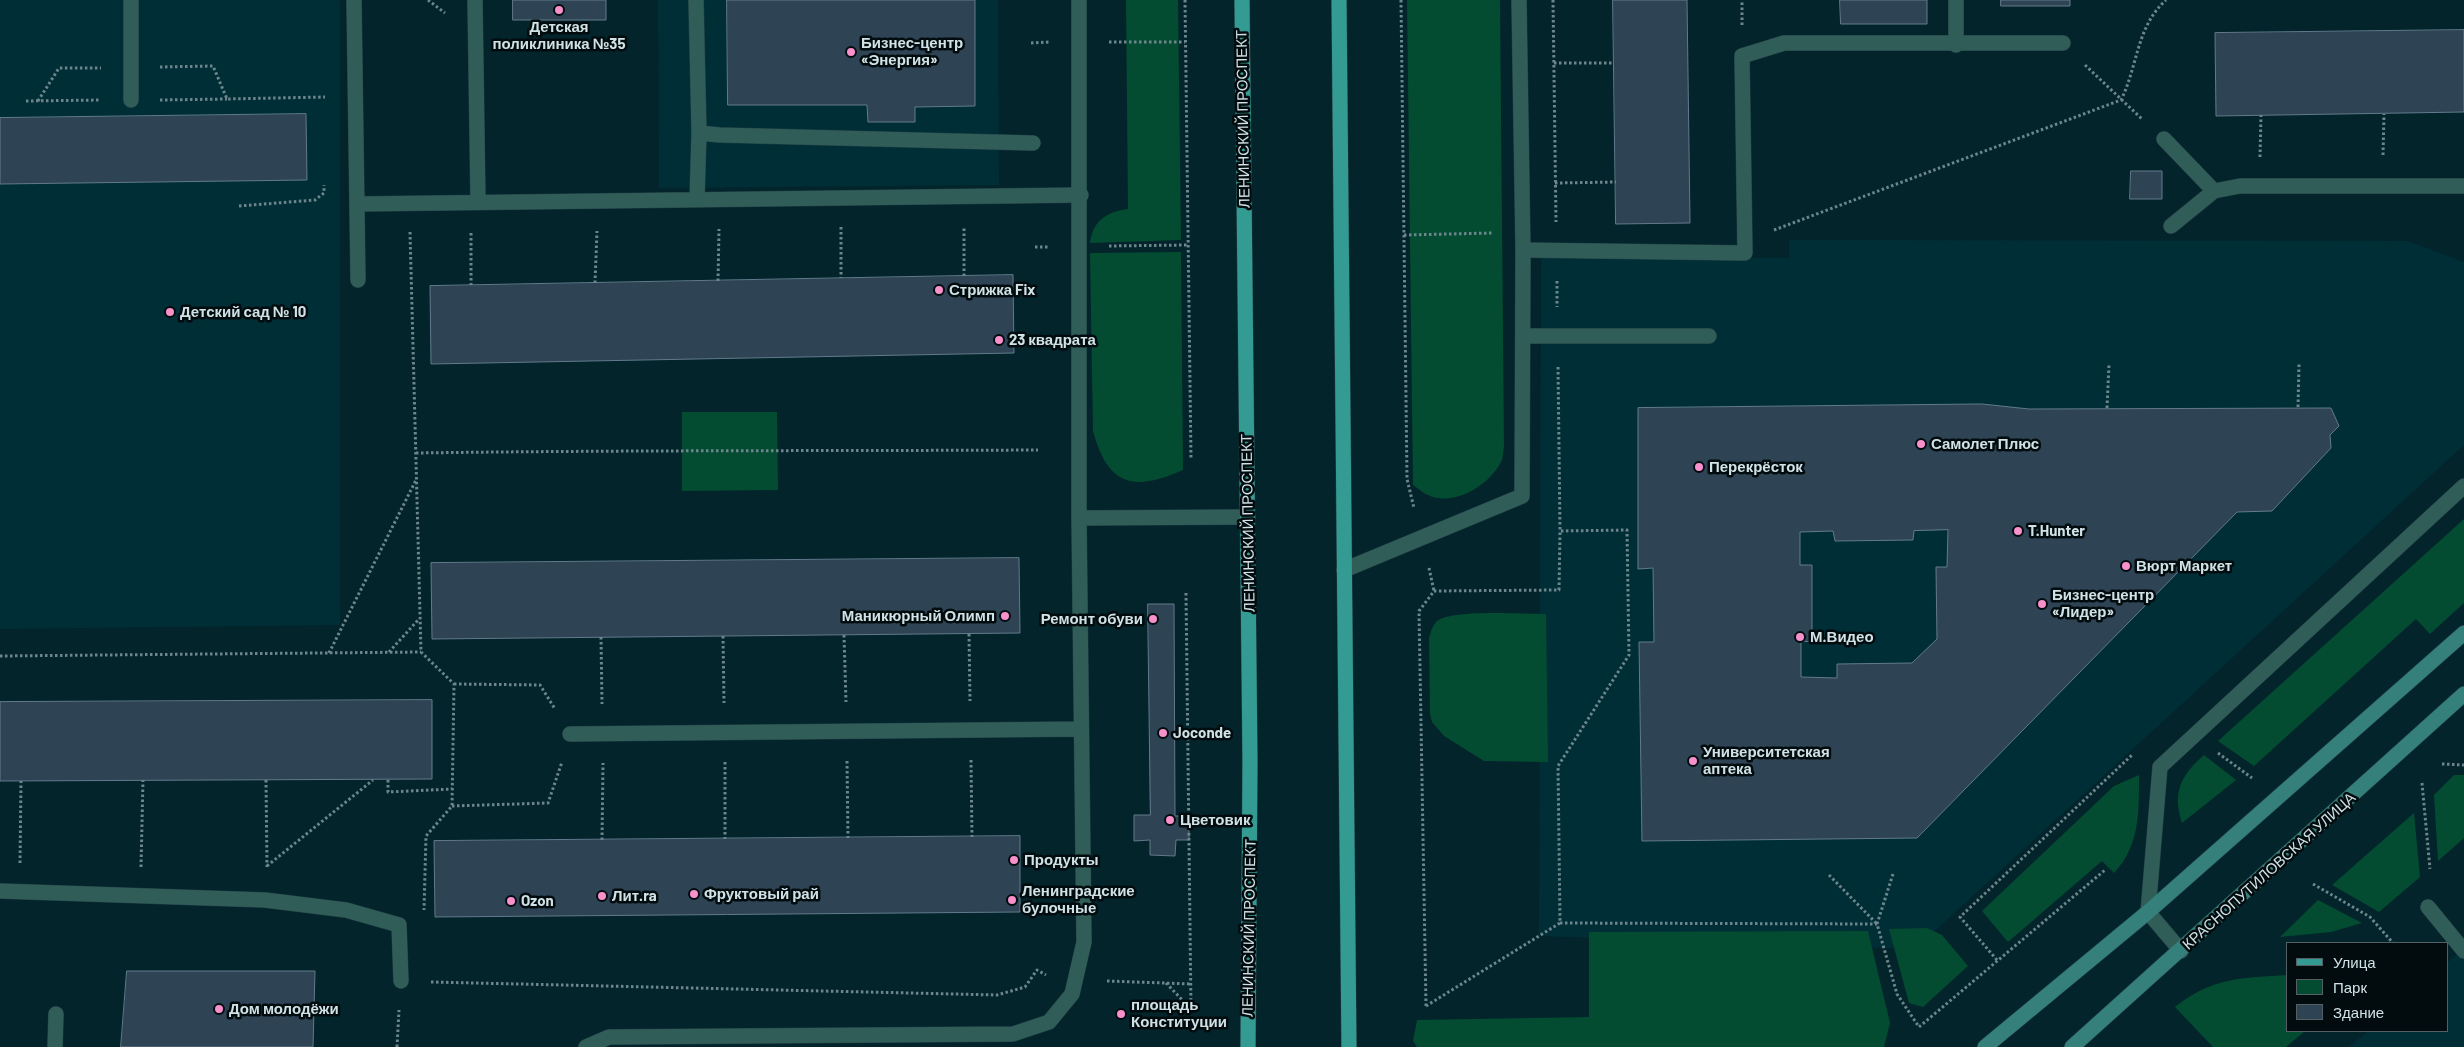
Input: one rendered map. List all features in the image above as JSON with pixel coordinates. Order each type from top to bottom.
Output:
[{"type":"main road","name":"ЛЕНИНСКИЙ ПРОСПЕКТ","points":[[1242,0],[1250,761],[1248,1047]]},
{"type":"main road","points":[[1339,0],[1349,1047]]},
{"type":"main road","points":[[1985,1047],[2148,912],[2464,633]]},
{"type":"main road","name":"КРАСНОПУТИЛОВСКАЯ УЛИЦА","points":[[2072,1047],[2181,951],[2464,694]]},
{"type":"street","points":[[131,100],[132,0]]},
{"type":"street","points":[[354,0],[358,280]]},
{"type":"street","points":[[475,0],[475,201]]},
{"type":"street","points":[[696,0],[699,133],[697,200]]},
{"type":"street","points":[[586,1047],[609,1037],[1013,1034],[1050,1022],[1072,994],[1084,942],[1079,518],[1081,195],[1079,0]]},
{"type":"street","points":[[1344,570],[1522,496],[1523,250],[1519,0]]},
{"type":"street","points":[[1956,0],[1956,44]]},
{"type":"street","points":[[1523,250],[1556,252],[1745,252],[1742,56],[1784,43],[2063,43]]},
{"type":"street","points":[[699,133],[739,136],[1033,143]]},
{"type":"street","points":[[2164,140],[2214,191]]},
{"type":"street","points":[[2171,226],[2214,191],[2240,186],[2464,186]]},
{"type":"street","points":[[358,204],[475,201],[1081,195]]},
{"type":"street","points":[[1523,336],[1709,336]]},
{"type":"street","points":[[2181,951],[2148,912],[2160,767],[2464,486]]},
{"type":"street","points":[[1079,518],[1248,517]]},
{"type":"street","points":[[570,734],[1081,729]]},
{"type":"street","points":[[0,891],[265,900],[346,910],[399,925],[401,982]]},
{"type":"street","points":[[2428,908],[2464,951]]},
{"type":"street","points":[[55,1047],[56,1014]]},
{"type":"path","points":[[1185,0],[1191,460]]},
{"type":"path","points":[[1401,0],[1407,479],[1434,591],[1419,611],[1426,1006],[1560,923],[1877,924]]},
{"type":"path","points":[[1434,591],[1559,590],[1560,531],[1553,0]]},
{"type":"path","points":[[1746,241],[2121,100],[2130,82],[2139,41],[2154,10],[2166,0]]},
{"type":"path","points":[[2063,43],[2164,140]]},
{"type":"path","points":[[1554,63],[1614,63]]},
{"type":"path","points":[[38,101],[59,68],[213,66],[227,99],[326,98],[326,107]]},
{"type":"path","points":[[2382,186],[2384,114]]},
{"type":"path","points":[[2260,115],[2260,186]]},
{"type":"path","points":[[1555,183],[1616,182]]},
{"type":"path","points":[[239,206],[315,200],[324,193],[324,184]]},
{"type":"path","points":[[964,276],[965,197]]},
{"type":"path","points":[[841,198],[841,278]]},
{"type":"path","points":[[718,281],[720,199]]},
{"type":"path","points":[[595,283],[597,200]]},
{"type":"path","points":[[471,285],[475,201]]},
{"type":"path","points":[[410,203],[421,652]]},
{"type":"path","points":[[1404,235],[1502,233]]},
{"type":"path","points":[[2298,406],[2299,364]]},
{"type":"path","points":[[2107,408],[2109,365]]},
{"type":"path","points":[[416,453],[682,449],[777,451],[1038,450]]},
{"type":"path","points":[[329,653],[417,479]]},
{"type":"path","points":[[1560,531],[1627,530],[1629,655],[1558,766],[1560,923]]},
{"type":"path","points":[[1166,984],[1191,1009],[1186,593]]},
{"type":"path","points":[[389,652],[420,619]]},
{"type":"path","points":[[969,634],[972,837]]},
{"type":"path","points":[[844,635],[848,838]]},
{"type":"path","points":[[724,636],[725,839]]},
{"type":"path","points":[[601,637],[603,734],[602,840]]},
{"type":"path","points":[[0,656],[421,652],[454,684],[540,685],[570,734],[548,803],[452,806]]},
{"type":"path","points":[[399,925],[424,920],[426,836],[452,806],[454,684]]},
{"type":"path","points":[[2212,749],[2252,778]]},
{"type":"path","points":[[2442,764],[2464,765]]},
{"type":"path","points":[[141,896],[143,780]]},
{"type":"path","points":[[265,900],[267,866],[266,780]]},
{"type":"path","points":[[267,866],[373,780]]},
{"type":"path","points":[[388,780],[388,792],[452,789]]},
{"type":"path","points":[[20,891],[21,781]]},
{"type":"path","points":[[2422,783],[2430,869]]},
{"type":"path","points":[[1829,875],[1877,924],[1897,994],[1919,1027],[2105,870]]},
{"type":"path","points":[[1877,924],[1893,874]]},
{"type":"path","points":[[2312,884],[2370,918],[2392,942]]},
{"type":"path","points":[[397,1047],[401,982],[997,995],[1025,987],[1037,970],[1052,978],[1191,984]]},
{"type":"shaded area","name":"Детский сад № 10","points":[[0,0],[340,0],[340,625],[0,629]]},
{"type":"shaded area","points":[[658,0],[998,0],[999,185],[659,188]]},
{"type":"shaded area","points":[[1789,240],[2408,241],[2464,262],[2464,445],[1915,949],[1539,936],[1541,257],[1789,258]]},
{"type":"shaded area","points":[[2464,948],[2464,1047],[2349,1047],[2367,1032],[2449,1032],[2449,961]]},
{"type":"green space","points":[[1126,0],[1178,0],[1181,240],[1090,243],[1094,228],[1102,218],[1114,212],[1128,209]]},
{"type":"green space","points":[[1407,0],[1500,0],[1504,447],[1501,462],[1489,478],[1472,491],[1452,498],[1430,496],[1413,485]]},
{"type":"green space","points":[[1181,252],[1183,470],[1150,481],[1137,482],[1125,479],[1115,473],[1106,463],[1093,431],[1090,253]]},
{"type":"green space","points":[[682,412],[777,412],[778,490],[682,491]]},
{"type":"green space","points":[[2464,519],[2464,603],[2430,634],[2416,619],[2254,766],[2218,741]]},
{"type":"green space","points":[[1489,613],[1546,614],[1548,762],[1484,761],[1444,736],[1432,722],[1430,714],[1429,638],[1432,629],[1437,621],[1445,617],[1458,615]]},
{"type":"green space","points":[[2204,755],[2236,780],[2182,823],[2178,802],[2181,785],[2189,770]]},
{"type":"green space","points":[[2139,775],[2139,802],[2136,827],[2133,840],[2123,863],[2114,873],[2102,861],[2008,942],[1982,911],[2114,786]]},
{"type":"green space","points":[[2454,775],[2464,775],[2464,838],[2438,861],[2434,795]]},
{"type":"green space","points":[[2414,813],[2420,877],[2379,912],[2332,885]]},
{"type":"green space","points":[[2318,900],[2362,923],[2331,932],[2280,937]]},
{"type":"green space","points":[[1927,928],[1942,935],[1968,966],[1923,1007],[1909,1003],[1889,929]]},
{"type":"green space","points":[[1868,931],[1890,1023],[1884,1047],[1417,1047],[1413,1041],[1417,1020],[1589,1017],[1589,932]]},
{"type":"green space","points":[[2286,975],[2286,1032],[2304,1032],[2286,1047],[2213,1047],[2175,1007],[2189,997],[2215,984],[2256,977]]},
{"type":"building","name":"Детская поликлиника №35","points":[[513,0],[606,0],[606,20],[513,20]]},
{"type":"building","name":"Бизнес-центр «Энергия»","points":[[727,0],[975,0],[975,106],[915,107],[915,122],[868,122],[867,105],[728,105]]},
{"type":"building","points":[[1613,0],[1687,0],[1690,223],[1616,224]]},
{"type":"building","points":[[1840,0],[1927,0],[1927,24],[1841,24]]},
{"type":"building","points":[[2001,0],[2070,0],[2070,6],[2001,6]]},
{"type":"building","points":[[2464,30],[2464,112],[2216,116],[2215,33]]},
{"type":"building","points":[[306,114],[307,180],[0,184],[0,118]]},
{"type":"building","points":[[2131,171],[2162,171],[2162,199],[2130,199]]},
{"type":"building","points":[[1013,275],[1014,353],[431,364],[430,286]]},
{"type":"building","name":"Бизнес-центр «Лидер»","points":[[1982,404],[2029,409],[2331,408],[2339,426],[2330,435],[2331,448],[2272,511],[2237,512],[1917,838],[1642,841],[1639,642],[1654,642],[1653,568],[1638,569],[1638,408]],"holes":[[[1948,530],[1947,567],[1936,567],[1937,639],[1912,663],[1837,664],[1837,678],[1801,677],[1801,641],[1812,642],[1812,565],[1800,565],[1800,532],[1833,531],[1835,541],[1913,540],[1914,531]]]},
{"type":"building","points":[[1019,558],[1020,633],[432,639],[431,563]]},
{"type":"building","points":[[1148,604],[1174,604],[1175,816],[1189,816],[1189,840],[1176,840],[1175,856],[1150,855],[1150,840],[1134,841],[1134,815],[1150,815]]},
{"type":"building","points":[[432,700],[432,779],[0,781],[0,702]]},
{"type":"building","points":[[1020,836],[1020,912],[435,917],[434,841]]},
{"type":"building","name":"Дом молодёжи","points":[[127,971],[315,971],[313,1047],[121,1047]]},
{"type":"place","name":"Детская поликлиника №35","points":[[559,10]]},
{"type":"place","name":"Бизнес-центр «Энергия»","points":[[851,52]]},
{"type":"place","name":"Стрижка Fix","points":[[939,290]]},
{"type":"place","name":"Детский сад № 10","points":[[170,312]]},
{"type":"place","name":"23 квадрата","points":[[999,340]]},
{"type":"place","name":"Самолет Плюс","points":[[1921,444]]},
{"type":"place","name":"Перекрёсток","points":[[1699,467]]},
{"type":"place","name":"T.Hunter","points":[[2018,531]]},
{"type":"place","name":"Вюрт Маркет","points":[[2126,566]]},
{"type":"place","name":"Бизнес-центр «Лидер»","points":[[2042,604]]},
{"type":"place","name":"Маникюрный Олимп","points":[[1005,616]]},
{"type":"place","name":"Ремонт обуви","points":[[1153,619]]},
{"type":"place","name":"М.Видео","points":[[1800,637]]},
{"type":"place","name":"Joconde","points":[[1163,733]]},
{"type":"place","name":"Университетская аптека","points":[[1693,761]]},
{"type":"place","name":"Цветовик","points":[[1170,820]]},
{"type":"place","name":"Продукты","points":[[1014,860]]},
{"type":"place","name":"Фруктовый рай","points":[[694,894]]},
{"type":"place","name":"Лит.ra","points":[[602,896]]},
{"type":"place","name":"Ленинградские булочные","points":[[1012,900]]},
{"type":"place","name":"Ozon","points":[[511,901]]},
{"type":"place","name":"Дом молодёжи","points":[[219,1009]]},
{"type":"place","name":"площадь Конституции","points":[[1121,1014]]}]
